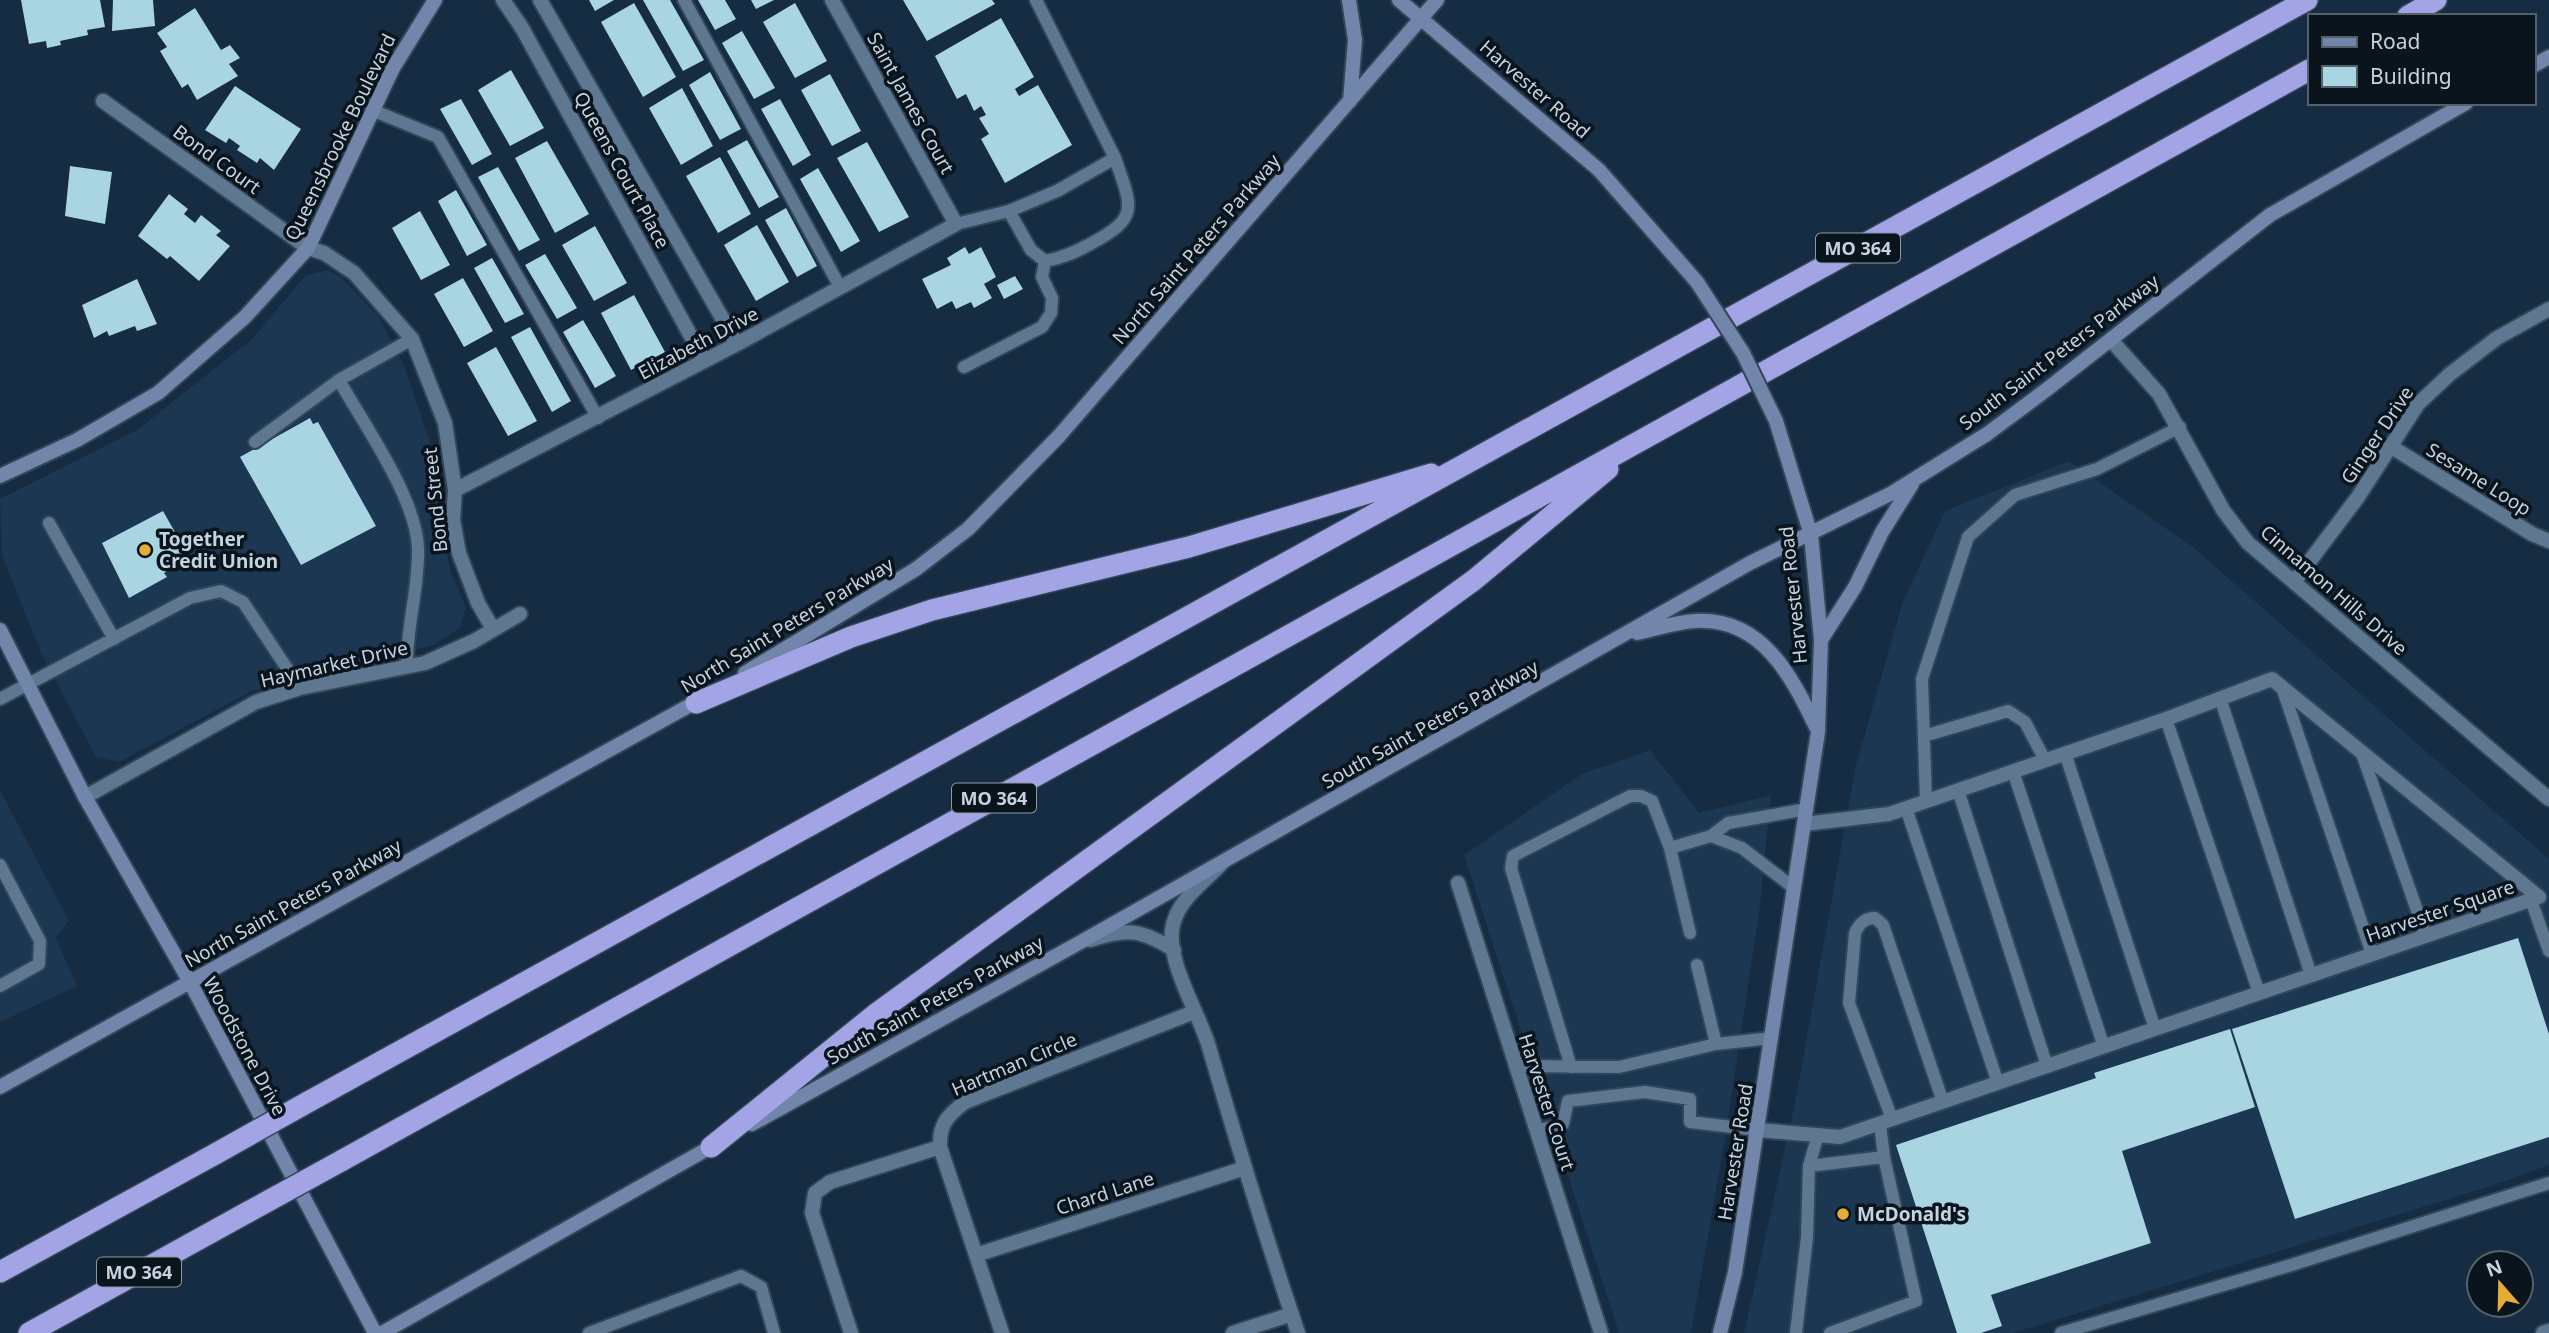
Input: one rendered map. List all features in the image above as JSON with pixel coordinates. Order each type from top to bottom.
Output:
[{"type":"highway","name":"MO 364","points":[[0,1272],[2307,0]]},
{"type":"highway","points":[[2411,14],[2436,0]]},
{"type":"highway","name":"MO 364","points":[[29,1333],[2308,71]]},
{"type":"highway","points":[[711,1147],[877,1013],[1474,580],[1647,436]]},
{"type":"highway","points":[[696,703],[851,637],[932,610],[1202,543],[1476,459]]},
{"type":"main road","name":"Queensbrooke Boulevard","points":[[0,476],[77,440],[158,393],[245,317],[309,248],[393,68],[435,0]]},
{"type":"main road","points":[[1349,0],[1355,40],[1350,102]]},
{"type":"main road","name":"Harvester Road","points":[[1399,0],[1599,170],[1697,282],[1744,353],[1776,421],[1811,535],[1821,640],[1818,732],[1735,1272],[1720,1333]]},
{"type":"main road","name":"North Saint Peters Parkway","points":[[0,1087],[696,703],[876,595],[968,529],[1059,436],[1437,0]]},
{"type":"main road","name":"South Saint Peters Parkway","points":[[382,1333],[1222,863],[1750,563],[1811,535],[1916,478],[1987,434],[2270,215],[2462,105]]},
{"type":"main road","points":[[1821,640],[1855,587],[1896,506],[1916,478]]},
{"type":"main road","points":[[1625,636],[1696,621],[1720,623],[1740,631],[1768,648],[1793,678],[1818,732]]},
{"type":"main road","name":"Woodstone Drive","points":[[1,633],[85,797],[190,982],[375,1333]]},
{"type":"street","name":"Queens Court Place","points":[[503,0],[523,28],[704,360]]},
{"type":"street","name":"Queens Court Place","points":[[540,0],[737,344]]},
{"type":"street","name":"Saint James Court","points":[[832,0],[956,224]]},
{"type":"street","name":"Bond Court","points":[[103,101],[309,248]]},
{"type":"street","name":"Elizabeth Drive","points":[[456,490],[598,418],[956,224]]},
{"type":"street","name":"Bond Street","points":[[309,248],[324,253],[354,273],[412,339],[446,423],[456,490],[453,520],[459,553],[478,603],[493,629]]},
{"type":"street","name":"Ginger Drive","points":[[2294,582],[2337,526],[2418,404],[2432,389],[2497,338],[2549,309]]},
{"type":"street","name":"Cinnamon Hills Drive","points":[[2111,340],[2159,394],[2180,427],[2223,510],[2248,543],[2549,799]]},
{"type":"street","name":"Sesame Loop","points":[[2390,446],[2532,534],[2549,541]]},
{"type":"street","name":"Haymarket Drive","points":[[85,797],[256,702],[300,688],[425,663],[520,614]]},
{"type":"street","points":[[1804,824],[1889,814],[2166,719],[2272,679],[2282,686]]},
{"type":"street","name":"Harvester Square","points":[[2282,686],[2540,899]]},
{"type":"street","points":[[1222,863],[1184,900],[1176,914],[1172,932],[1174,950],[1208,1045],[1298,1333]]},
{"type":"street","name":"Harvester Court","points":[[1458,883],[1601,1333]]},
{"type":"street","name":"Harvester Square","points":[[1758,1129],[1840,1137],[2540,899]]},
{"type":"street","points":[[1079,943],[1126,930],[1156,938],[1174,950]]},
{"type":"street","name":"Hartman Circle","points":[[940,1147],[939,1130],[948,1114],[965,1102],[1194,1012]]},
{"type":"street","points":[[851,1333],[812,1213],[815,1193],[830,1182],[940,1147],[1002,1333]]},
{"type":"street","name":"Chard Lane","points":[[976,1255],[1245,1167]]},
{"type":"street","points":[[1233,1333],[1292,1314]]},
{"type":"street","points":[[2543,1333],[2549,1331]]},
{"type":"lane","points":[[684,0],[840,287]]},
{"type":"lane","points":[[1009,211],[1031,250],[1045,261],[1063,258],[1118,229],[1126,218],[1128,198],[1115,158],[1036,0]]},
{"type":"lane","points":[[372,110],[438,137],[598,418]]},
{"type":"lane","points":[[956,224],[1009,211],[1057,191],[1115,158]]},
{"type":"lane","points":[[964,368],[1042,327],[1051,313],[1052,298],[1042,277],[1045,261]]},
{"type":"lane","points":[[255,442],[339,380],[412,339]]},
{"type":"lane","points":[[339,380],[416,524],[417,579],[406,636],[407,667]]},
{"type":"lane","points":[[1926,801],[1922,679],[1968,537],[2015,495],[2097,469],[2180,427]]},
{"type":"lane","points":[[49,523],[114,639]]},
{"type":"lane","points":[[0,699],[190,598],[221,591],[243,602],[300,688]]},
{"type":"lane","points":[[2282,686],[2372,954]]},
{"type":"lane","points":[[2220,698],[2311,975]]},
{"type":"lane","points":[[1924,736],[2008,711],[2025,722],[2045,760]]},
{"type":"lane","points":[[2166,719],[2259,993]]},
{"type":"lane","points":[[2361,751],[2426,936]]},
{"type":"lane","points":[[2065,753],[2155,1029]]},
{"type":"lane","points":[[2012,771],[2104,1047]]},
{"type":"lane","points":[[1958,790],[2047,1066]]},
{"type":"lane","points":[[1570,1067],[1511,868],[1513,856],[1630,796],[1641,796],[1652,802],[1670,848],[1690,933]]},
{"type":"lane","points":[[1906,808],[1998,1083]]},
{"type":"lane","points":[[1670,848],[1711,836],[1728,823],[1807,809]]},
{"type":"lane","points":[[1711,836],[1742,848],[1794,888]]},
{"type":"lane","points":[[0,865],[40,941],[39,964],[0,986]]},
{"type":"lane","points":[[2540,899],[2549,951]]},
{"type":"lane","points":[[1830,1333],[1916,1301],[1884,1157],[1886,1122],[1849,1003],[1856,933],[1858,925],[1869,918],[1875,918],[1883,925],[1943,1102]]},
{"type":"lane","points":[[1697,965],[1716,1044]]},
{"type":"lane","points":[[1515,1066],[1619,1067],[1716,1044],[1772,1038]]},
{"type":"lane","points":[[1536,1131],[1563,1124],[1568,1101],[1645,1092],[1690,1099],[1690,1122],[1758,1129]]},
{"type":"lane","points":[[1796,1333],[1807,1237],[1809,1166],[1818,1135]]},
{"type":"lane","points":[[1809,1166],[1884,1157]]},
{"type":"lane","points":[[2061,1333],[2288,1266],[2549,1183]]},
{"type":"lane","points":[[589,1333],[741,1276],[761,1287],[774,1333]]},
{"type":"shaded area","points":[[327,270],[341,277],[379,317],[404,365],[434,454],[440,524],[451,573],[466,607],[460,628],[433,645],[252,691],[119,762],[96,757],[43,657],[2,555],[0,499],[137,430],[253,338],[305,276]]},
{"type":"shaded area","points":[[2069,461],[2194,548],[2549,859],[2549,1165],[2491,1186],[2013,1333],[1744,1333],[1795,1103],[1856,765],[1902,604],[1945,511]]},
{"type":"shaded area","points":[[1650,750],[1699,813],[1771,795],[1760,906],[1725,1139],[1691,1333],[1619,1333],[1464,855],[1582,774]]},
{"type":"shaded area","points":[[0,790],[69,921],[56,938],[77,986],[0,1022]]},
{"type":"building","points":[[21,0],[100,0],[105,27],[87,30],[88,35],[60,41],[61,45],[47,48],[46,41],[29,44]]},
{"type":"building","points":[[113,0],[153,0],[155,26],[112,31]]},
{"type":"building","points":[[589,0],[614,0],[595,11]]},
{"type":"building","points":[[643,0],[670,0],[704,60],[683,71]]},
{"type":"building","points":[[698,0],[725,0],[736,19],[715,30]]},
{"type":"building","points":[[751,0],[774,0],[756,9]]},
{"type":"building","points":[[903,0],[992,0],[995,4],[927,41]]},
{"type":"building","points":[[634,3],[676,77],[643,97],[601,22]]},
{"type":"building","points":[[795,3],[827,61],[795,78],[763,22]]},
{"type":"building","points":[[195,8],[221,50],[230,45],[240,58],[229,64],[238,76],[197,100],[188,84],[182,88],[160,51],[167,47],[157,33]]},
{"type":"building","points":[[1001,18],[1034,77],[1015,89],[1019,96],[1038,85],[1072,145],[1005,183],[981,139],[989,134],[979,118],[986,115],[981,106],[974,111],[966,94],[957,99],[935,56]]},
{"type":"building","points":[[742,31],[775,88],[754,99],[722,43]]},
{"type":"building","points":[[511,70],[544,128],[510,146],[478,90]]},
{"type":"building","points":[[710,72],[741,129],[720,140],[689,85]]},
{"type":"building","points":[[830,74],[861,131],[832,146],[801,90]]},
{"type":"building","points":[[235,86],[301,129],[274,170],[260,158],[257,163],[237,150],[240,146],[229,138],[226,143],[205,130]]},
{"type":"building","points":[[682,88],[713,146],[681,165],[649,108]]},
{"type":"building","points":[[461,99],[492,154],[472,165],[440,109]]},
{"type":"building","points":[[780,99],[811,155],[793,166],[761,109]]},
{"type":"building","points":[[747,140],[779,197],[759,208],[727,151]]},
{"type":"building","points":[[547,141],[589,214],[555,233],[515,158]]},
{"type":"building","points":[[867,142],[909,217],[879,232],[837,158]]},
{"type":"building","points":[[720,157],[751,214],[718,233],[686,176]]},
{"type":"building","points":[[70,166],[112,172],[105,224],[65,216]]},
{"type":"building","points":[[498,167],[540,240],[519,251],[478,177]]},
{"type":"building","points":[[818,168],[860,241],[841,252],[800,179]]},
{"type":"building","points":[[456,190],[487,245],[467,256],[438,201]]},
{"type":"building","points":[[169,194],[188,209],[184,214],[195,223],[201,215],[221,231],[216,235],[230,246],[199,281],[170,256],[167,259],[138,236]]},
{"type":"building","points":[[786,208],[817,266],[797,277],[765,220]]},
{"type":"building","points":[[420,211],[450,265],[421,280],[392,228]]},
{"type":"building","points":[[757,225],[789,282],[756,301],[724,245]]},
{"type":"building","points":[[595,226],[627,283],[594,301],[562,245]]},
{"type":"building","points":[[965,247],[969,254],[981,247],[996,277],[984,284],[992,298],[974,308],[971,302],[956,309],[952,301],[937,309],[922,279],[951,265],[947,258]]},
{"type":"building","points":[[545,254],[577,308],[557,319],[525,265]]},
{"type":"building","points":[[492,258],[524,314],[505,323],[474,268]]},
{"type":"building","points":[[1015,276],[1023,289],[1004,299],[997,285]]},
{"type":"building","points":[[463,278],[493,331],[464,347],[434,294]]},
{"type":"building","points":[[137,279],[157,324],[137,331],[135,326],[109,336],[107,331],[94,338],[82,305]]},
{"type":"building","points":[[634,295],[665,352],[631,370],[601,313]]},
{"type":"building","points":[[583,320],[616,376],[595,388],[563,332]]},
{"type":"building","points":[[530,327],[571,401],[552,412],[511,337]]},
{"type":"building","points":[[496,347],[537,421],[508,436],[467,363]]},
{"type":"building","points":[[310,418],[313,424],[318,422],[376,526],[301,565],[240,457]]},
{"type":"building","name":"Together Credit Union","points":[[163,511],[189,557],[164,573],[167,577],[129,598],[102,543]]},
{"type":"building","points":[[2518,938],[2549,1034],[2549,1137],[2295,1219],[2232,1029]]},
{"type":"building","points":[[2230,1029],[2255,1107],[2122,1151],[2151,1243],[1991,1295],[2002,1326],[1981,1333],[1957,1333],[1896,1145],[2096,1078],[2094,1073]]},
{"type":"place","name":"Together Credit Union","points":[[145,550]]},
{"type":"place","name":"McDonald's","points":[[1843,1214]]}]
